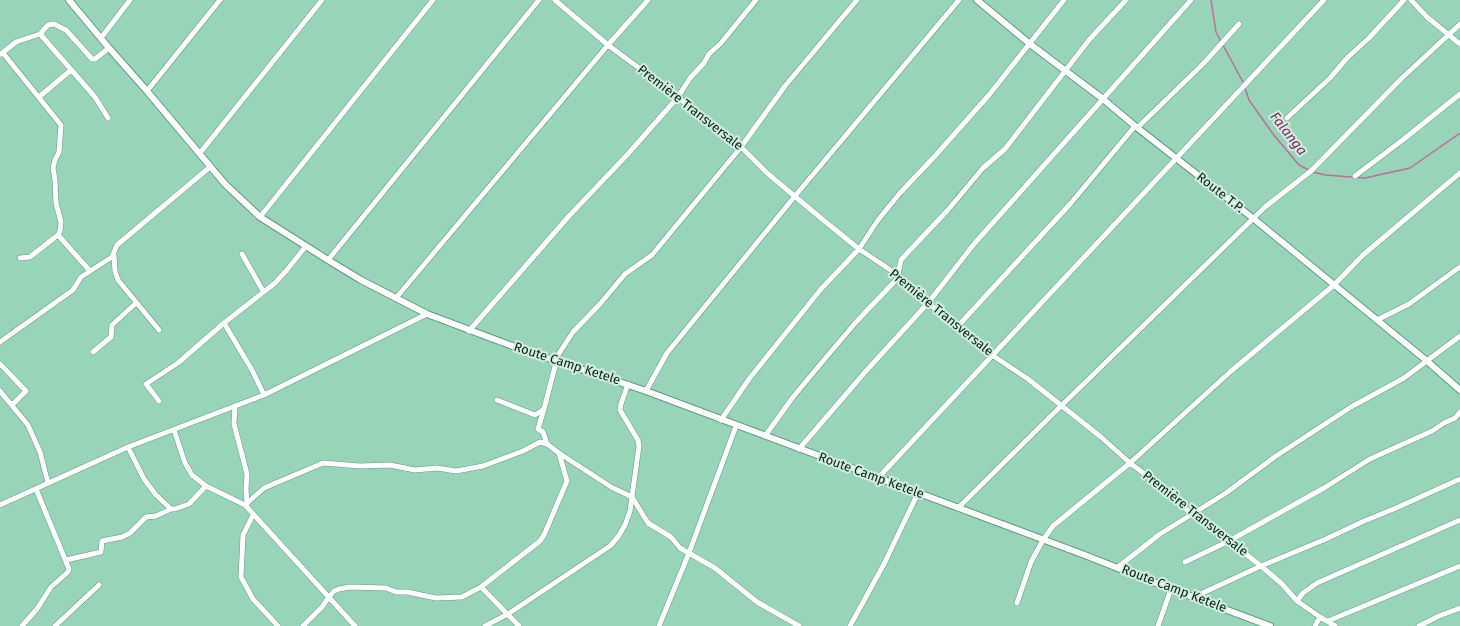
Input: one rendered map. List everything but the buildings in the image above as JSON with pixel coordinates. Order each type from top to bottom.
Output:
[{"type":"street","name":"Route Camp Ketele","points":[[69,0],[200,153],[210,167],[230,189],[260,217],[328,260],[396,298],[427,314],[469,331],[628,384],[736,426],[1118,567],[1171,589],[1270,626]]},
{"type":"street","points":[[101,38],[130,0]]},
{"type":"street","points":[[147,91],[220,0]]},
{"type":"street","points":[[200,153],[322,0]]},
{"type":"street","points":[[260,217],[433,0]]},
{"type":"street","points":[[328,260],[538,0]]},
{"type":"street","name":"Première Transversale","points":[[555,0],[608,45],[678,97],[702,118],[741,146],[767,172],[859,249],[898,275],[928,303],[992,355],[1028,379],[1101,437],[1192,514],[1229,541],[1282,584],[1297,601],[1335,626]]},
{"type":"street","points":[[396,298],[608,45],[648,0]]},
{"type":"street","points":[[469,331],[569,216],[627,155],[678,97],[690,78],[756,0]]},
{"type":"street","points":[[548,444],[543,432],[538,428],[558,355],[573,332],[600,304],[625,274],[652,255],[741,146],[784,86],[856,0]]},
{"type":"street","points":[[646,391],[667,353],[795,196],[960,0]]},
{"type":"street","name":"Route T.P.","points":[[977,0],[1030,44],[1103,99],[1136,127],[1254,219],[1427,361],[1460,390]]},
{"type":"street","points":[[720,420],[749,379],[821,289],[859,249],[878,220],[900,193],[989,95],[1064,0]]},
{"type":"street","points":[[766,436],[793,397],[856,322],[897,279],[901,260],[947,211],[983,168],[1005,149],[1089,40],[1126,0]]},
{"type":"street","points":[[799,449],[866,371],[928,303],[974,244],[1191,0]]},
{"type":"street","points":[[878,478],[1324,0]]},
{"type":"street","points":[[1287,118],[1330,78],[1348,57],[1369,38],[1404,0]]},
{"type":"street","points":[[1412,0],[1427,18],[1460,44]]},
{"type":"street","points":[[20,258],[30,257],[58,235],[60,230],[61,222],[56,203],[55,180],[52,168],[59,152],[61,124],[1,54],[16,42],[40,34],[48,25],[54,24],[66,30],[92,59],[95,59],[109,48]]},
{"type":"street","points":[[958,326],[1071,203],[1136,127],[1203,64],[1239,24]]},
{"type":"street","points":[[958,508],[1265,208],[1311,171],[1402,78],[1450,35],[1460,24]]},
{"type":"street","points":[[40,34],[95,97],[108,118]]},
{"type":"street","points":[[39,97],[71,70]]},
{"type":"street","points":[[1355,176],[1460,94]]},
{"type":"street","points":[[159,330],[118,280],[114,271],[114,255],[117,245],[210,167]]},
{"type":"street","points":[[1016,603],[1031,562],[1042,540],[1053,526],[1130,463],[1230,372],[1334,285],[1363,255],[1460,173]]},
{"type":"street","points":[[58,235],[90,271]]},
{"type":"street","points":[[159,401],[146,384],[178,363],[224,323],[275,283],[306,246]]},
{"type":"street","points":[[242,254],[263,291]]},
{"type":"street","points":[[0,342],[73,290],[78,280],[114,255]]},
{"type":"street","points":[[1377,320],[1409,304],[1460,267]]},
{"type":"street","points":[[94,352],[111,337],[112,325],[136,303]]},
{"type":"street","points":[[0,505],[128,447],[264,395],[427,314]]},
{"type":"street","points":[[224,323],[252,370],[264,395]]},
{"type":"street","points":[[1118,567],[1160,534],[1226,493],[1276,456],[1351,406],[1404,378],[1460,336]]},
{"type":"street","points":[[0,364],[26,392],[12,405]]},
{"type":"street","points":[[485,626],[508,614],[610,546],[618,537],[625,525],[630,511],[639,446],[638,440],[620,410],[628,384]]},
{"type":"street","points":[[0,391],[28,425],[40,452],[48,483]]},
{"type":"street","points":[[497,400],[535,415],[544,409]]},
{"type":"street","points":[[235,406],[234,424],[247,474],[246,504],[253,515],[355,626]]},
{"type":"street","points":[[1185,562],[1229,541],[1324,488],[1370,459],[1432,432],[1444,422],[1455,418],[1460,412]]},
{"type":"street","points":[[659,626],[689,553],[736,426]]},
{"type":"street","points":[[174,430],[188,470],[192,475],[206,486],[246,504]]},
{"type":"street","points":[[246,504],[264,488],[323,463],[360,466],[390,465],[415,470],[437,468],[456,471],[483,466],[523,451],[540,442],[548,444],[559,453],[611,487],[632,496],[646,522],[671,537],[680,548],[715,568],[757,602],[799,626]]},
{"type":"street","points":[[128,447],[144,479],[171,509]]},
{"type":"street","points":[[303,626],[322,608],[328,597],[336,589],[350,587],[386,588],[396,592],[407,592],[436,598],[458,598],[467,596],[481,587],[536,544],[544,535],[567,481],[559,453]]},
{"type":"street","points":[[1194,597],[1260,566],[1326,539],[1460,479]]},
{"type":"street","points":[[66,560],[101,552],[102,541],[122,537],[130,533],[146,517],[156,516],[171,509],[189,504],[206,486]]},
{"type":"street","points":[[22,626],[37,609],[51,587],[69,570],[36,489]]},
{"type":"street","points":[[850,626],[884,564],[918,493]]},
{"type":"street","points":[[253,515],[242,535],[241,577],[253,599],[278,626]]},
{"type":"street","points":[[1297,601],[1303,593],[1317,583],[1460,520]]},
{"type":"street","points":[[1328,621],[1460,566]]},
{"type":"street","points":[[55,626],[99,585]]},
{"type":"street","points":[[481,587],[519,626]]},
{"type":"street","points":[[1158,626],[1171,589]]},
{"type":"street","points":[[1419,626],[1460,608]]},
{"type":"street","points":[[1315,626],[1320,617]]},
{"type":"waterway","name":"Falanga","points":[[1211,0],[1216,32],[1221,42]]},
{"type":"waterway","name":"Falanga","points":[[1223,45],[1244,84]]},
{"type":"waterway","name":"Falanga","points":[[1245,88],[1249,100],[1273,134],[1299,165],[1309,170]]},
{"type":"waterway","name":"Falanga","points":[[1313,172],[1325,175],[1365,178],[1410,168],[1460,133]]}]
